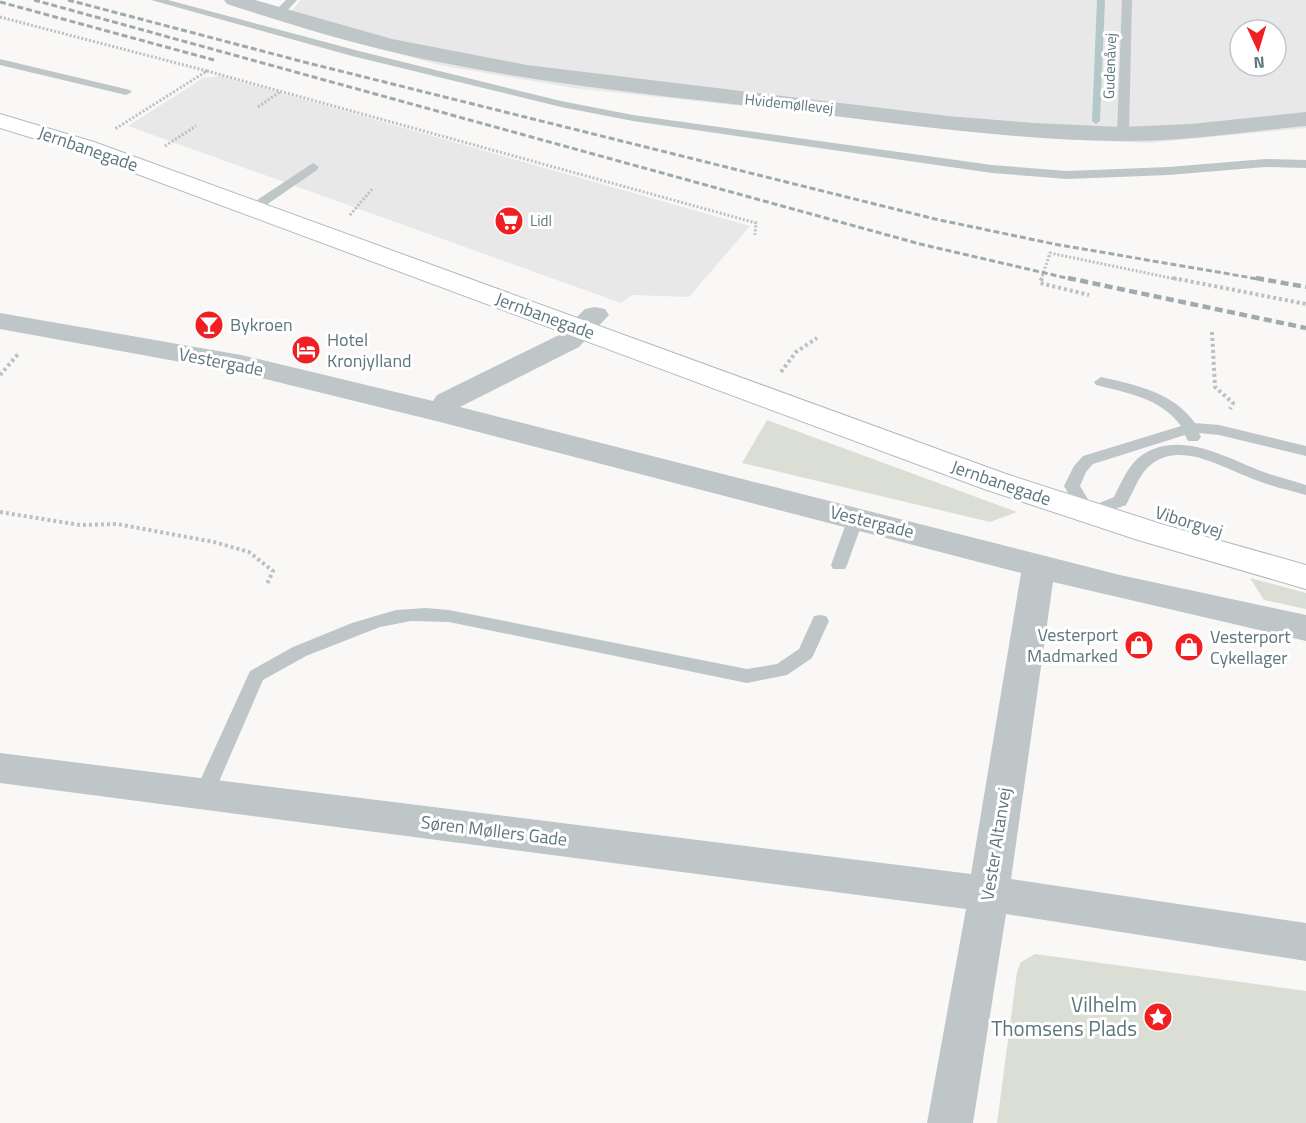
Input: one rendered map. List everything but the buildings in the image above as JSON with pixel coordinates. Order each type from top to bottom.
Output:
[{"type":"main road","name":"Jernbanegade","points":[[0,108],[55,122],[152,155],[260,203],[340,223],[932,460],[1080,500]]},
{"type":"main road","name":"Jernbanegade","points":[[0,122],[260,203],[588,322],[774,380],[1080,500]]},
{"type":"main road","name":"Viborgvej","points":[[1080,500],[1120,501],[1306,556]]},
{"type":"main road","name":"Viborgvej","points":[[1080,500],[1204,549],[1306,577]]},
{"type":"street","name":"Hvidemøllevej","points":[[234,0],[285,7],[443,56],[613,84],[1048,132],[1123,134],[1179,132],[1306,119]]},
{"type":"street","name":"Vestergade","points":[[0,321],[241,364],[440,412],[1120,587],[1306,628]]},
{"type":"street","points":[[440,412],[447,402],[569,341],[588,322]]},
{"type":"street","name":"Vester Altanvej","points":[[950,1123],[989,894],[1039,565]]},
{"type":"street","name":"Søren Møllers Gade","points":[[0,768],[989,894]]},
{"type":"street","points":[[989,894],[1306,942]]},
{"type":"lane","points":[[156,0],[356,54],[561,104],[633,118],[992,169],[1067,175],[1169,171],[1265,163],[1306,164]]},
{"type":"lane","name":"Gudenåvej","points":[[1123,134],[1127,0]]},
{"type":"lane","points":[[0,62],[126,92]]},
{"type":"lane","points":[[260,203],[313,167]]},
{"type":"lane","points":[[1101,382],[1160,399],[1181,415],[1191,428],[1196,450]]},
{"type":"lane","points":[[1080,500],[1079,470],[1088,460],[1191,428],[1219,430],[1306,452]]},
{"type":"lane","points":[[1120,501],[1138,466],[1149,458],[1164,452],[1196,450],[1216,456],[1261,476],[1306,490]]},
{"type":"lane","points":[[839,565],[856,518]]},
{"type":"lane","points":[[204,794],[256,676],[263,670],[297,653],[388,618],[418,614],[449,616],[747,676],[781,670],[806,653],[820,621]]},
{"type":"path","points":[[207,71],[756,223],[755,235]]},
{"type":"path","points":[[258,107],[282,91]]},
{"type":"path","points":[[152,155],[196,126]]},
{"type":"path","points":[[340,223],[356,210],[373,188]]},
{"type":"path","points":[[1089,295],[1040,283],[1050,253],[1306,304]]},
{"type":"path","points":[[1212,332],[1215,387],[1233,403],[1219,430]]},
{"type":"path","points":[[774,380],[796,352],[817,338]]},
{"type":"path","points":[[0,512],[80,525],[117,524],[240,549],[258,558],[273,571],[267,584]]},
{"type":"shaded area","points":[[300,0],[1306,0],[1306,128],[1148,143],[1057,139],[573,88],[439,65],[285,22]]},
{"type":"shaded area","points":[[220,76],[750,226],[689,297],[632,295],[621,303],[128,126],[203,78]]},
{"type":"shaded area","points":[[767,420],[1017,512],[990,522],[742,463]]},
{"type":"shaded area","points":[[1250,578],[1306,593],[1306,609],[1264,600]]},
{"type":"shaded area","name":"Vilhelm Thomsens Plads","points":[[1035,954],[1306,991],[1306,1123],[997,1123],[1017,972],[1021,962]]},
{"type":"waterway","points":[[1096,121],[1101,0]]},
{"type":"railway","points":[[34,0],[920,244],[1075,280]]},
{"type":"railway","points":[[68,0],[304,62],[935,219],[1054,244],[1264,280]]},
{"type":"railway","points":[[0,2],[214,60]]},
{"type":"railway","points":[[1068,278],[1306,328]]},
{"type":"railway","points":[[1256,278],[1306,287]]},
{"type":"place","name":"Lidl","points":[[509,221]]},
{"type":"place","name":"Bykroen","points":[[209,325]]},
{"type":"place","name":"Hotel Kronjylland","points":[[306,350]]},
{"type":"place","name":"Vesterport Madmarked","points":[[1139,645]]},
{"type":"place","name":"Vesterport Cykellager","points":[[1189,647]]},
{"type":"place","name":"Vilhelm Thomsens Plads","points":[[1158,1017]]}]
